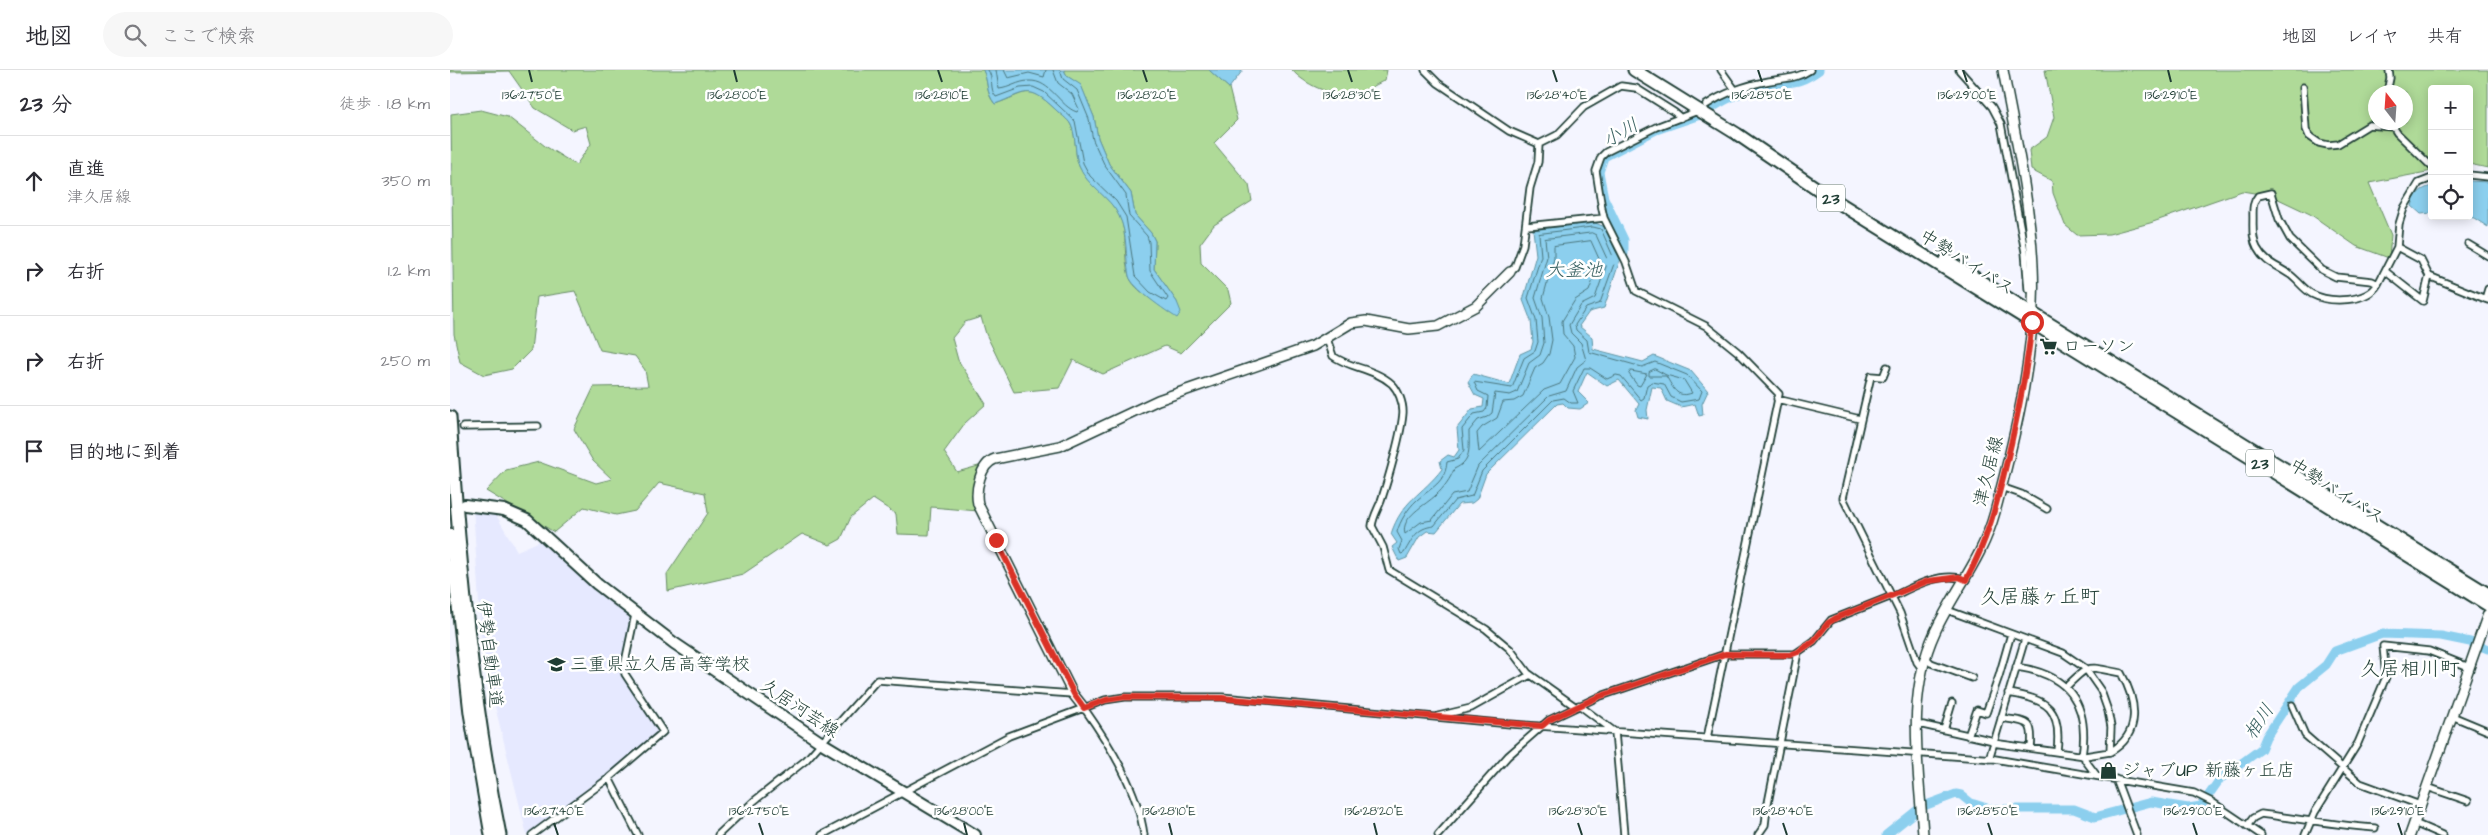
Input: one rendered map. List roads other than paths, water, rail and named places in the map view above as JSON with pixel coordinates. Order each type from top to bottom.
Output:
[{"type":"highway","name":"中勢バイパス","points":[[1634,70],[1738,134],[1828,196],[2032,317],[2488,594]]},
{"type":"highway","name":"中勢バイパス","points":[[1638,70],[2488,605]]},
{"type":"highway","name":"伊勢自動車道","points":[[450,416],[467,618],[479,711],[500,835]]},
{"type":"highway","name":"伊勢自動車道","points":[[450,535],[470,713],[491,835]]},
{"type":"main road","name":"津久居線","points":[[1923,835],[1915,726],[1916,696],[1935,632],[1966,580],[1988,535],[2022,399],[2032,317],[2033,266],[2030,227],[2003,70]]},
{"type":"main road","points":[[1084,708],[1074,694],[978,504],[977,490],[987,464],[995,459],[1060,446],[1158,400],[1289,356],[1327,339],[1346,325],[1360,321],[1408,329],[1438,326],[1476,306],[1510,272]]},
{"type":"main road","name":"久居河芸線","points":[[465,505],[504,510],[527,520],[597,584],[635,615],[822,743],[976,835]]},
{"type":"main road","points":[[2410,835],[2488,614]]},
{"type":"street","points":[[1425,70],[1438,83],[1509,131],[1540,144]]},
{"type":"street","points":[[1721,70],[1736,91]]},
{"type":"street","points":[[1706,105],[1718,97],[1763,82],[1797,77],[1810,70]]},
{"type":"street","points":[[1959,70],[1992,107],[2001,124],[2025,252],[2028,289]]},
{"type":"street","points":[[2388,70],[2390,78],[2388,85]]},
{"type":"street","points":[[1540,144],[1557,135],[1584,107],[1621,86],[1636,88],[1681,118]]},
{"type":"street","points":[[2303,87],[2306,129],[2309,136],[2319,143],[2328,145],[2338,144],[2368,126]]},
{"type":"street","points":[[1695,112],[1656,127],[1602,155],[1596,172],[1604,218],[1625,259],[1638,292],[1706,326],[1738,352],[1779,394],[1707,738]]},
{"type":"street","points":[[2397,130],[2428,163]]},
{"type":"street","points":[[2003,135],[2015,138]]},
{"type":"street","points":[[1510,272],[1521,253],[1530,188],[1538,162],[1540,144]]},
{"type":"street","points":[[2473,175],[2488,177]]},
{"type":"street","points":[[2378,284],[2372,281],[2329,275],[2290,239],[2279,219],[2271,193],[2256,199],[2253,206],[2254,239],[2258,250],[2273,267],[2291,275],[2314,295],[2336,299],[2353,298],[2373,292],[2378,284],[2397,248],[2399,224],[2406,204],[2419,183],[2428,180]]},
{"type":"street","points":[[1526,226],[1604,218]]},
{"type":"street","points":[[2468,244],[2488,256]]},
{"type":"street","points":[[2385,271],[2423,301],[2429,276],[2421,260],[2397,248]]},
{"type":"street","points":[[2429,276],[2486,299],[2488,289]]},
{"type":"street","points":[[1327,339],[1332,354],[1337,358],[1368,370],[1392,384],[1397,390],[1402,406],[1401,425],[1388,479],[1372,522],[1372,530],[1383,548],[1388,568],[1486,629],[1510,649],[1530,675],[1615,732]]},
{"type":"street","points":[[1888,367],[1884,377],[1871,376],[1860,419],[1844,502],[1903,619],[1917,662],[1923,670]]},
{"type":"street","points":[[1778,399],[1860,419]]},
{"type":"street","points":[[463,427],[538,426]]},
{"type":"street","points":[[2001,487],[2021,494],[2048,509]]},
{"type":"street","points":[[1438,835],[1508,756],[1549,720],[1577,706],[1725,654],[1790,655],[1814,641],[1828,623],[1836,618],[1928,581],[1959,577],[1966,580]]},
{"type":"street","points":[[1947,610],[2067,655],[2085,668],[2101,691],[2108,710],[2111,727],[2110,752]]},
{"type":"street","points":[[532,835],[609,778],[663,732],[625,674],[624,667],[635,615]]},
{"type":"street","points":[[1968,736],[1977,710],[1986,713],[2011,634]]},
{"type":"street","points":[[1989,759],[2025,639]]},
{"type":"street","points":[[2305,835],[2310,821],[2358,743],[2386,677],[2383,646],[2429,651],[2469,667]]},
{"type":"street","points":[[1758,835],[1767,820],[1766,808],[1798,652]]},
{"type":"street","points":[[1926,658],[1931,662],[1972,678]]},
{"type":"street","points":[[2016,667],[2043,672],[2066,687],[2077,701],[2083,718],[2085,760],[2097,776]]},
{"type":"street","points":[[1915,726],[1944,730],[1994,742],[2084,756],[2110,752],[2123,743],[2131,732],[2135,715],[2133,700],[2121,673],[2085,668],[2066,687]]},
{"type":"street","points":[[1437,717],[1471,708],[1530,675]]},
{"type":"street","points":[[718,835],[754,801],[797,768],[822,743],[873,683],[880,679],[1074,694]]},
{"type":"street","points":[[2008,692],[2036,698],[2052,711],[2058,727],[2056,752]]},
{"type":"street","points":[[822,835],[1009,736],[1106,700],[1120,697],[1222,698],[1615,732],[1989,759],[2194,793],[2212,802],[2261,835]]},
{"type":"street","points":[[1944,730],[1952,703]]},
{"type":"street","points":[[2292,705],[2305,736],[2360,784],[2420,805]]},
{"type":"street","points":[[1084,708],[1104,738],[1132,794],[1140,813],[1144,835]]},
{"type":"street","points":[[2452,716],[2488,731]]},
{"type":"street","points":[[2001,718],[2025,721],[2030,724],[2032,732],[2030,748]]},
{"type":"street","points":[[1615,732],[1624,835]]},
{"type":"street","points":[[609,778],[638,835]]},
{"type":"street","points":[[2116,779],[2137,835]]},
{"type":"street","points":[[2426,787],[2468,801]]},
{"type":"street","points":[[2247,826],[2253,818],[2261,814],[2375,828]]},
{"type":"street","points":[[2414,824],[2442,835]]},
{"type":"water","points":[[983,70],[1064,70],[1067,76],[1081,85],[1094,117],[1098,138],[1109,164],[1131,193],[1135,215],[1151,233],[1155,241],[1154,269],[1177,302],[1181,312],[1177,318],[1150,299],[1131,281],[1122,223],[1115,209],[1087,180],[1079,166],[1073,130],[1070,123],[1046,101],[1032,93],[1020,94],[995,104],[988,91]]},
{"type":"water","points":[[1209,70],[1243,70],[1229,88]]},
{"type":"water","points":[[2473,181],[2488,182],[2488,227],[2474,218]]},
{"type":"water","points":[[2428,188],[2428,213],[2421,214],[2412,206],[2416,195]]},
{"type":"water","name":"大釜池","points":[[1593,222],[1605,227],[1620,260],[1604,308],[1589,312],[1579,326],[1592,337],[1593,349],[1643,362],[1654,356],[1691,371],[1708,391],[1702,404],[1703,415],[1699,416],[1695,404],[1681,407],[1667,401],[1661,388],[1652,387],[1647,410],[1648,419],[1638,417],[1636,410],[1639,404],[1619,380],[1607,386],[1587,372],[1578,392],[1589,403],[1580,409],[1568,408],[1563,403],[1557,404],[1486,474],[1477,499],[1472,503],[1459,504],[1436,532],[1427,531],[1419,537],[1407,558],[1399,561],[1392,547],[1397,543],[1391,534],[1401,513],[1442,469],[1440,461],[1448,455],[1454,457],[1459,450],[1457,428],[1472,409],[1483,407],[1484,399],[1475,395],[1468,382],[1473,374],[1509,384],[1520,354],[1531,349],[1533,342],[1531,321],[1523,300],[1536,255],[1533,230]]},
{"type":"waterway","name":"小川","points":[[1712,108],[1725,100],[1748,91],[1763,86],[1795,82],[1819,70]]},
{"type":"waterway","name":"小川","points":[[1609,262],[1624,254],[1624,240],[1604,198],[1599,172],[1604,157],[1656,130],[1700,115]]},
{"type":"waterway","name":"相川","points":[[1886,835],[1921,807],[1956,794],[1961,795],[1971,803],[1990,809],[2074,809],[2095,817],[2151,802],[2188,808],[2201,806],[2220,779],[2261,749],[2266,737],[2299,687],[2326,665],[2335,651],[2382,634],[2441,636],[2470,642],[2488,649]]},
{"type":"place","name":"ローソン","points":[[2049,346]]},
{"type":"place","name":"三重県立久居高等学校","points":[[556,664]]},
{"type":"place","name":"ジャブUP 新藤ヶ丘店","points":[[2108,770]]},
{"type":"district","name":"久居藤ヶ丘町","points":[[2040,596]]},
{"type":"district","name":"久居相川町","points":[[2410,668]]}]
